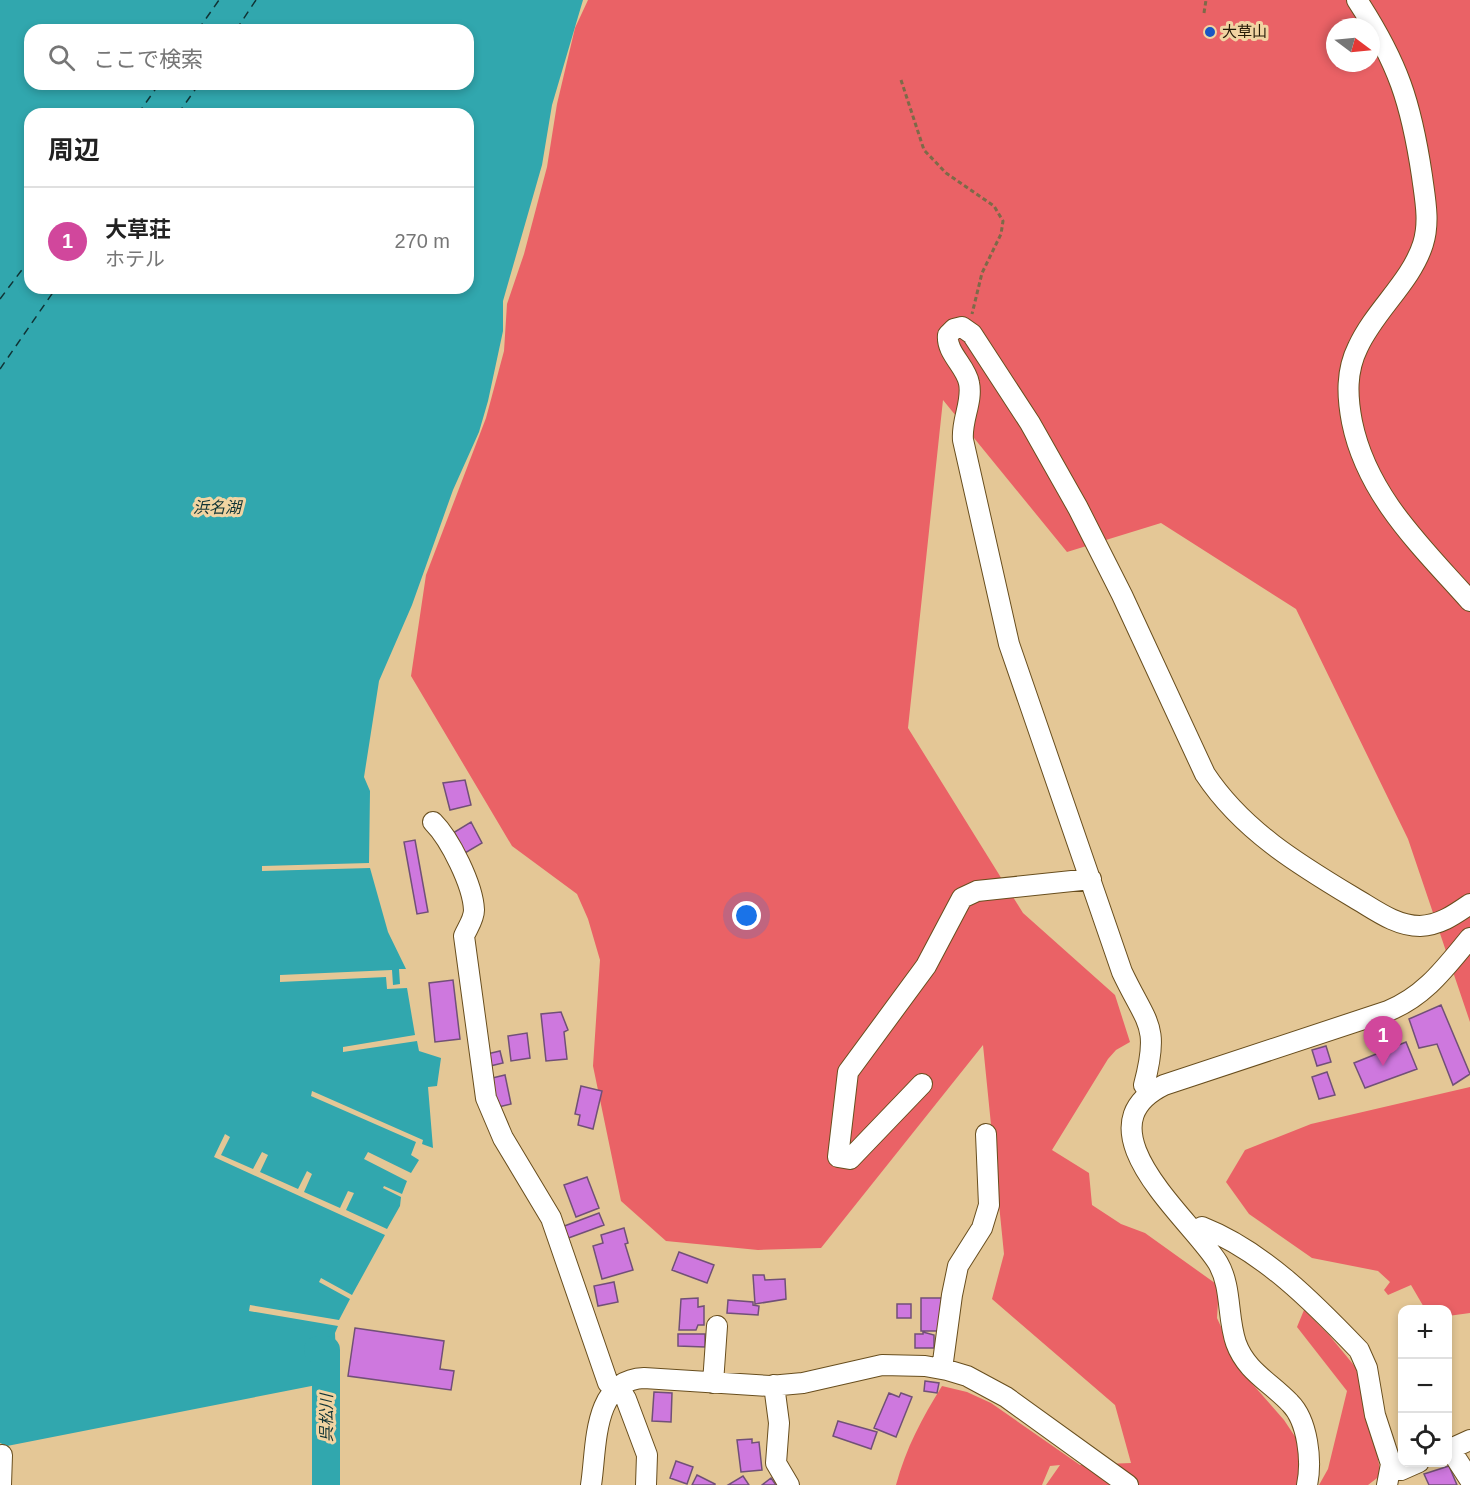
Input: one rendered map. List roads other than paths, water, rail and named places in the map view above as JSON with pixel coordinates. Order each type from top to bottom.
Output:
[{"type":"street","points":[[1357,0],[1390,52],[1405,91],[1415,131],[1427,220],[1424,240],[1416,260],[1365,333],[1354,354],[1349,377],[1350,414],[1366,468],[1384,501],[1470,602]]},
{"type":"street","points":[[1150,1094],[1144,1085],[1153,1046],[1150,1026],[1122,972],[1011,652],[1001,614],[962,430],[970,391],[969,381],[947,340],[954,329],[962,327],[968,329],[1025,415],[1078,508],[1122,595],[1202,768],[1223,798],[1291,860],[1396,921],[1419,926],[1431,924],[1443,921],[1470,904]]},
{"type":"street","points":[[433,822],[441,830],[464,874],[473,904],[473,917],[464,936],[486,1098],[503,1138],[551,1218],[608,1383],[626,1399],[647,1455],[646,1485]]},
{"type":"street","points":[[922,1084],[850,1159],[838,1157],[848,1072],[930,961],[962,898],[977,891],[1091,879]]},
{"type":"street","points":[[1307,1485],[1309,1463],[1299,1418],[1290,1404],[1257,1376],[1241,1355],[1232,1329],[1222,1270],[1195,1233],[1149,1178],[1138,1158],[1132,1126],[1137,1108],[1150,1094],[1164,1085],[1400,1007],[1431,985],[1470,938]]},
{"type":"street","points":[[942,1369],[958,1266],[982,1228],[989,1205],[986,1134]]},
{"type":"street","points":[[1195,1233],[1202,1227],[1218,1233],[1269,1266],[1359,1350],[1368,1368],[1375,1415],[1390,1458],[1389,1478]]},
{"type":"street","points":[[713,1383],[717,1326]]},
{"type":"street","points":[[591,1485],[603,1406],[616,1388],[629,1380],[644,1378],[774,1385],[812,1381],[882,1365],[903,1364],[942,1369],[967,1377],[1006,1396],[1128,1485]]},
{"type":"street","points":[[774,1385],[778,1423],[776,1463],[789,1485]]},
{"type":"street","points":[[1452,1448],[1470,1440]]},
{"type":"street","points":[[1452,1453],[1470,1480]]},
{"type":"street","points":[[1,1485],[2,1455]]},
{"type":"street","points":[[1096,1461],[1091,1473],[1106,1485]]},
{"type":"street","points":[[1389,1478],[1408,1467]]},
{"type":"water","name":"浜名湖","points":[[0,0],[583,0],[552,105],[542,165],[503,301],[503,331],[479,432],[453,490],[412,605],[379,681],[364,777],[370,791],[369,863],[262,866],[262,871],[370,868],[388,932],[406,969],[399,969],[400,984],[393,985],[392,970],[280,975],[280,982],[386,977],[387,989],[407,988],[415,1035],[343,1047],[343,1052],[417,1041],[419,1051],[441,1058],[437,1086],[428,1087],[433,1148],[422,1144],[423,1140],[312,1091],[311,1096],[416,1142],[411,1155],[419,1160],[411,1173],[368,1152],[364,1159],[407,1181],[402,1194],[384,1186],[383,1188],[401,1197],[400,1206],[387,1229],[346,1210],[354,1193],[348,1191],[340,1208],[304,1192],[312,1174],[307,1171],[298,1189],[260,1172],[268,1155],[262,1152],[253,1169],[221,1155],[230,1137],[225,1134],[214,1157],[385,1235],[352,1295],[321,1278],[319,1282],[350,1299],[339,1320],[250,1305],[249,1311],[338,1326],[335,1333],[337,1381],[7,1446],[0,1443]]},
{"type":"waterway","name":"呉松川","points":[[318,1350],[326,1350],[326,1485]]},
{"type":"place","name":"大草山","points":[[1210,32]]},
{"type":"place","name":"大草荘","points":[[1383,1066]]}]
